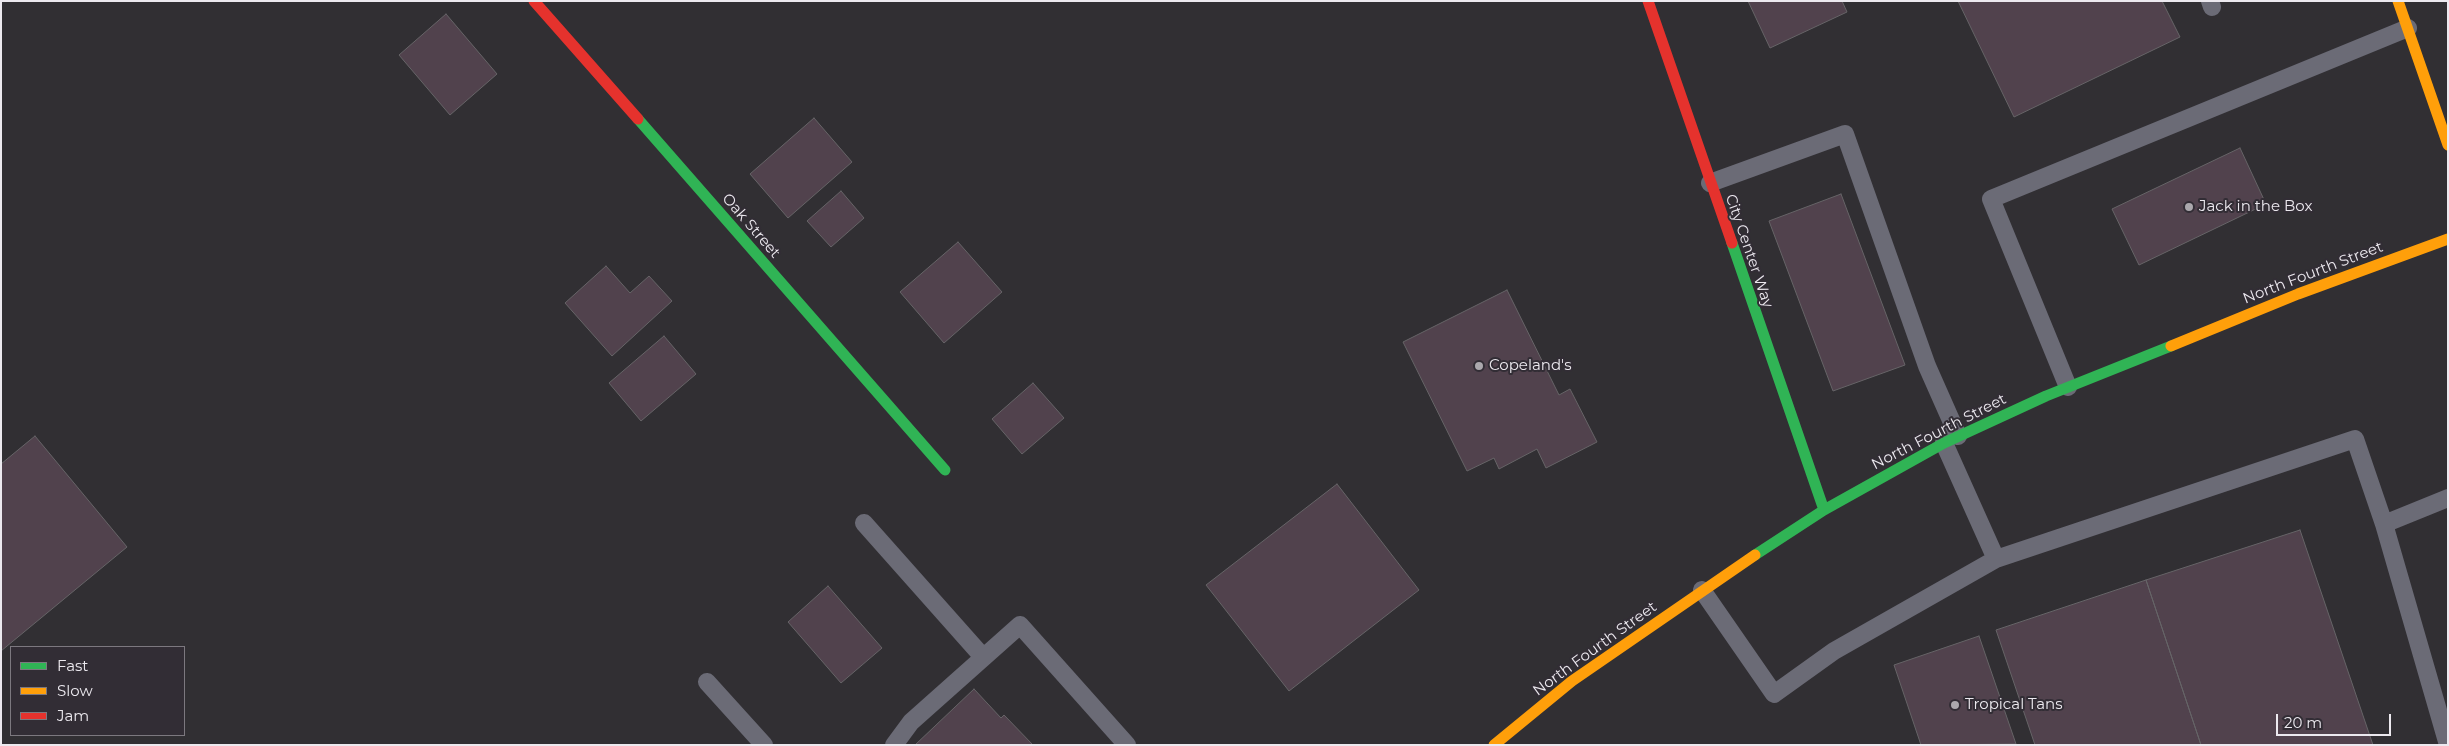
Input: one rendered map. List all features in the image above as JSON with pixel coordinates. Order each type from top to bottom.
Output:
[{"type":"main road","name":"Oak Street","points":[[534,1],[945,470]]},
{"type":"main road","name":"City Center Way","points":[[1648,1],[1824,510]]},
{"type":"main road","points":[[2398,1],[2448,145]]},
{"type":"main road","name":"North Fourth Street","points":[[1494,745],[1572,681],[1702,590],[1824,510],[1951,439],[2068,387],[2298,294],[2448,239]]},
{"type":"lane","points":[[2068,387],[1991,199],[2408,28]]},
{"type":"lane","points":[[1710,183],[1845,134],[1951,439],[1996,559]]},
{"type":"lane","points":[[1702,590],[1774,694],[1834,651],[1996,559],[2355,439],[2384,524],[2448,745]]},
{"type":"lane","points":[[2384,524],[2448,498]]},
{"type":"lane","points":[[864,523],[983,657]]},
{"type":"lane","points":[[894,745],[911,722],[1020,625],[1127,745]]},
{"type":"lane","points":[[707,682],[764,745]]},
{"type":"building","points":[[1748,1],[1842,1],[1847,12],[1770,48]]},
{"type":"building","points":[[1958,1],[2162,1],[2180,37],[2014,117]]},
{"type":"building","points":[[446,14],[497,74],[450,115],[399,55]]},
{"type":"building","points":[[814,118],[852,162],[788,218],[750,174]]},
{"type":"building","name":"Jack in the Box","points":[[2240,148],[2266,204],[2139,265],[2112,209]]},
{"type":"building","points":[[841,191],[864,218],[831,247],[807,221]]},
{"type":"building","points":[[1841,194],[1905,365],[1833,391],[1769,221]]},
{"type":"building","points":[[958,242],[1002,292],[944,343],[900,292]]},
{"type":"building","points":[[606,266],[630,293],[649,276],[672,301],[612,356],[565,303]]},
{"type":"building","name":"Copeland's","points":[[1507,290],[1559,395],[1570,389],[1597,442],[1546,468],[1537,449],[1499,469],[1494,458],[1467,471],[1403,342]]},
{"type":"building","points":[[664,336],[696,374],[641,421],[609,383]]},
{"type":"building","points":[[1033,383],[1064,418],[1022,454],[992,419]]},
{"type":"building","points":[[35,436],[127,547],[1,651],[1,464]]},
{"type":"building","points":[[1337,484],[1419,590],[1289,691],[1206,585]]},
{"type":"building","points":[[2300,530],[2373,745],[2201,745],[2146,580]]},
{"type":"building","points":[[2146,580],[2201,745],[2035,745],[1996,630]]},
{"type":"building","points":[[828,586],[882,648],[841,683],[788,622]]},
{"type":"building","name":"Tropical Tans","points":[[1979,636],[2016,744],[1921,745],[1894,665]]},
{"type":"building","points":[[974,689],[1001,718],[1004,715],[1033,745],[915,745]]},
{"type":"traffic: fast","points":[[638,119],[945,470]]},
{"type":"traffic: fast","points":[[1732,243],[1824,510]]},
{"type":"traffic: fast","points":[[1755,555],[1824,510],[1944,443],[2046,396],[2171,346]]},
{"type":"traffic: slow","points":[[2398,1],[2448,145]]},
{"type":"traffic: slow","points":[[2171,346],[2298,294],[2448,239]]},
{"type":"traffic: slow","points":[[1494,745],[1572,681],[1755,555]]},
{"type":"traffic: jam","points":[[534,1],[638,119]]},
{"type":"traffic: jam","points":[[1648,1],[1732,243]]},
{"type":"place","name":"Jack in the Box","points":[[2189,207]]},
{"type":"place","name":"Copeland's","points":[[1479,366]]},
{"type":"place","name":"Tropical Tans","points":[[1955,705]]}]
